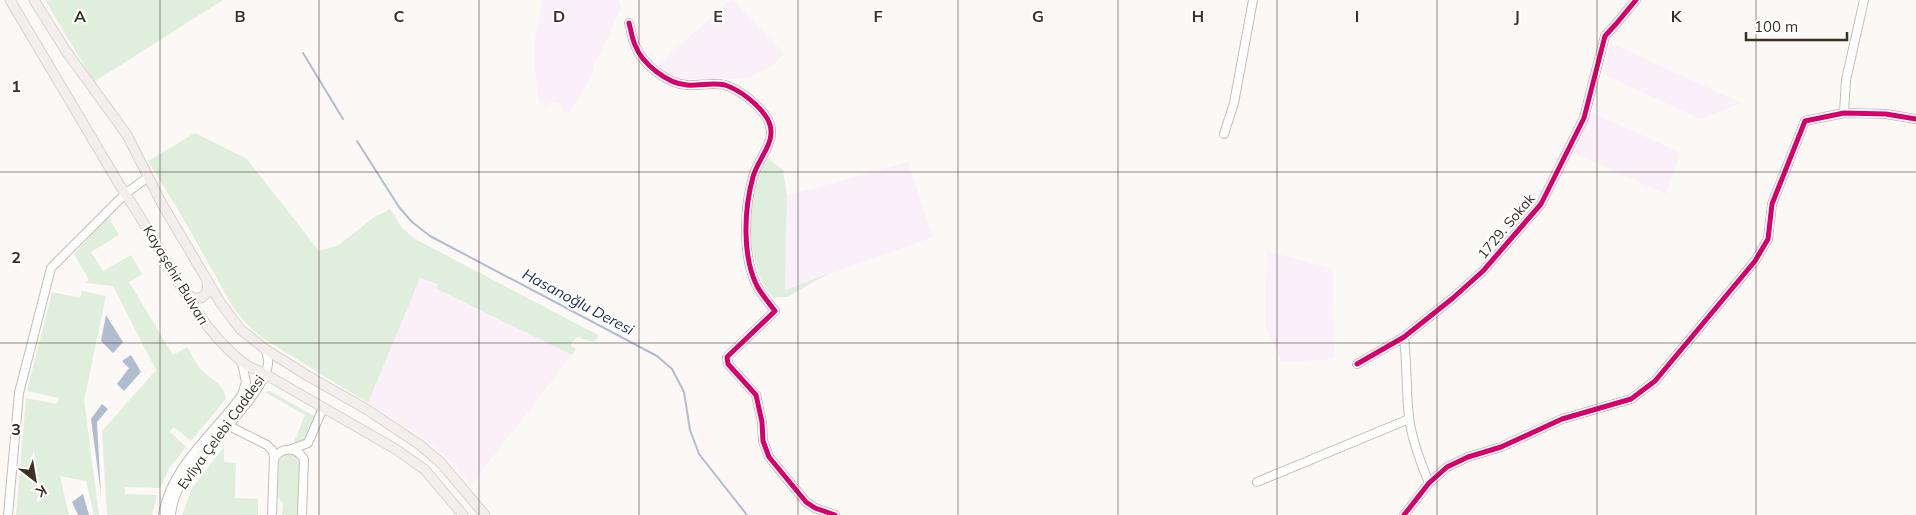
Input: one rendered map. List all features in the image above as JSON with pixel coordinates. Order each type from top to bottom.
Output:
[{"type":"main road","name":"Kayaşehir Bulvarı","points":[[10,0],[125,194],[140,215],[209,329],[242,363],[265,374],[397,450],[424,470],[463,515]]},
{"type":"main road","name":"Kayaşehir Bulvarı","points":[[34,0],[66,51],[127,135],[162,204],[232,320],[251,340],[308,376],[366,409],[420,445],[441,462],[485,514]]},
{"type":"main road","points":[[186,293],[193,298],[199,299],[206,295],[209,287],[203,271]]},
{"type":"street","points":[[1224,134],[1234,103],[1254,0]]},
{"type":"street","name":"1729. Sokak","points":[[1357,364],[1404,336],[1483,271],[1541,204],[1584,118],[1605,36],[1636,0]]},
{"type":"street","points":[[1844,114],[1846,80],[1864,0]]},
{"type":"street","points":[[629,23],[635,46],[641,56],[661,76],[674,84],[725,85],[742,94],[756,105],[766,117],[771,127],[771,139],[753,175],[746,213],[750,266],[758,287],[775,311],[727,357],[728,364],[756,395],[762,422],[763,442],[769,457],[806,502],[815,508],[835,515]]},
{"type":"street","points":[[1404,515],[1429,483],[1447,467],[1468,456],[1501,447],[1562,419],[1631,399],[1655,381],[1755,261],[1768,239],[1772,204],[1805,121],[1844,114],[1886,114],[1916,119]]},
{"type":"street","points":[[8,515],[19,393],[51,268],[125,194],[148,176]]},
{"type":"street","points":[[1404,336],[1408,370],[1409,419],[1429,483]]},
{"type":"street","name":"Evliya Çelebi Caddesi","points":[[171,515],[173,502],[182,483],[252,396],[265,374],[268,358],[265,349]]},
{"type":"street","name":"Evliya Çelebi Caddesi","points":[[163,515],[169,491],[179,473],[242,395],[246,382],[242,363]]},
{"type":"street","points":[[274,458],[281,451],[308,443],[323,408]]},
{"type":"street","points":[[1257,482],[1409,419]]},
{"type":"street","points":[[227,425],[267,445],[272,450],[274,458],[272,515]]},
{"type":"street","points":[[292,449],[298,452],[304,459],[302,515]]},
{"type":"shaded area","points":[[543,0],[619,0],[621,7],[599,57],[595,60],[592,75],[570,112],[564,112],[557,102],[544,106],[539,102],[534,62],[536,31]]},
{"type":"shaded area","points":[[730,0],[733,0],[784,54],[773,65],[749,78],[677,79],[661,71],[657,66]]},
{"type":"shaded area","points":[[1611,43],[1741,103],[1701,119],[1604,75],[1605,59]]},
{"type":"shaded area","points":[[1591,112],[1681,153],[1666,194],[1574,153]]},
{"type":"shaded area","points":[[908,162],[933,237],[785,290],[787,196]]},
{"type":"shaded area","points":[[1267,251],[1333,269],[1334,359],[1282,362],[1265,326]]},
{"type":"shaded area","points":[[420,277],[438,284],[437,289],[572,355],[471,485],[448,458],[417,433],[368,403]]},
{"type":"green space","points":[[45,0],[223,0],[94,82]]},
{"type":"green space","points":[[195,133],[247,159],[319,251],[339,245],[373,218],[390,209],[402,228],[415,239],[598,335],[597,339],[593,342],[578,337],[572,342],[571,346],[576,349],[572,355],[437,289],[438,284],[420,278],[368,403],[261,337],[243,320],[233,307],[179,211],[148,161]]},
{"type":"green space","points":[[768,156],[770,160],[783,170],[787,196],[785,290],[828,274],[787,297],[772,297],[763,285],[752,248],[750,226],[754,185],[760,168]]},
{"type":"green space","points":[[108,216],[119,235],[91,252],[103,271],[131,255],[142,274],[129,282],[173,355],[187,347],[199,367],[220,386],[225,395],[225,400],[191,441],[174,427],[170,432],[186,447],[170,467],[160,488],[125,487],[125,494],[157,495],[152,515],[107,515],[102,431],[156,370],[113,286],[85,283],[89,280],[74,254]]},
{"type":"green space","points":[[82,291],[106,296],[84,400],[99,515],[94,515],[86,481],[60,476],[69,515],[16,515],[26,398],[57,404],[59,398],[27,391],[52,292],[80,298]]},
{"type":"green space","points":[[270,391],[314,416],[308,438],[304,443],[294,442],[305,415],[265,392]]},
{"type":"green space","points":[[224,447],[224,462],[236,463],[235,498],[258,499],[258,515],[182,515],[192,488]]},
{"type":"green space","points":[[286,454],[292,454],[299,461],[298,515],[282,515],[283,503],[278,498],[279,460]]},
{"type":"water","points":[[106,315],[123,342],[113,353],[101,341]]},
{"type":"water","points":[[131,355],[141,372],[124,391],[117,384],[129,368],[122,361]]},
{"type":"water","points":[[102,404],[108,409],[97,422],[101,495],[91,419]]},
{"type":"water","points":[[83,494],[89,515],[78,515],[72,502]]},
{"type":"waterway","name":"Hasanoğlu Deresi","points":[[303,53],[343,119]]},
{"type":"waterway","name":"Hasanoğlu Deresi","points":[[357,141],[399,207],[412,222],[430,236],[657,356],[672,369],[684,392],[690,430],[699,454],[747,515]]},
{"type":"cycle path","points":[[1357,364],[1404,337],[1453,298],[1483,271],[1541,204],[1584,118],[1605,36],[1636,0]]},
{"type":"cycle path","points":[[629,23],[638,52],[656,72],[680,84],[720,84],[731,87],[754,103],[767,118],[770,126],[770,141],[753,177],[746,218],[746,232],[752,274],[757,286],[775,311],[727,357],[728,364],[756,395],[762,422],[763,441],[769,457],[806,502],[815,508],[835,515]]},
{"type":"cycle path","points":[[1404,515],[1429,483],[1447,467],[1468,457],[1501,447],[1562,419],[1631,399],[1655,381],[1755,261],[1768,239],[1772,204],[1805,121],[1844,113],[1886,114],[1916,119]]}]
